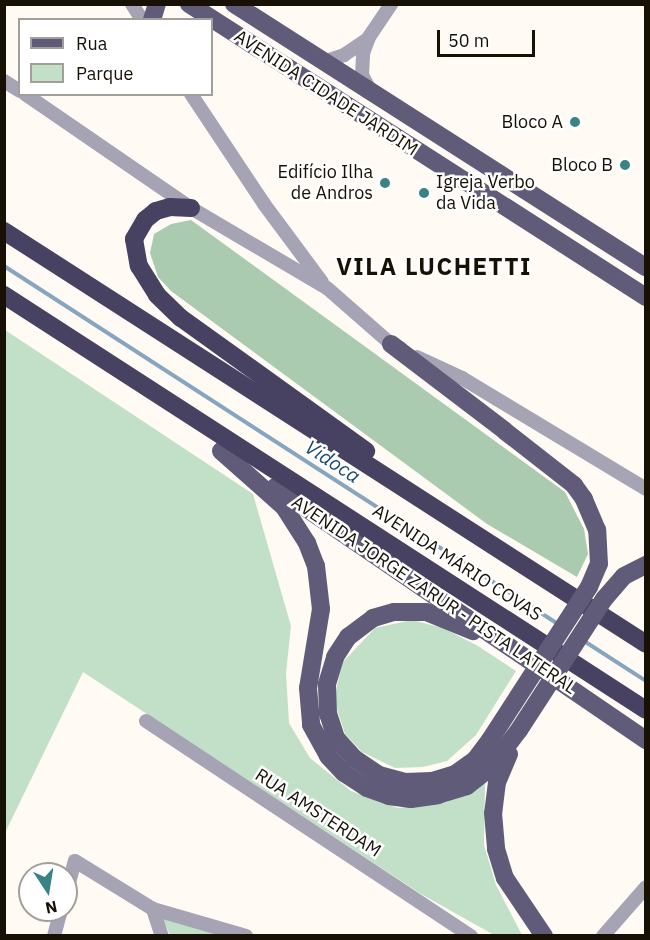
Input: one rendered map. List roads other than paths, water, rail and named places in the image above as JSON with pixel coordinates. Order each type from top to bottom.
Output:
[{"type":"highway","points":[[191,208],[170,207],[156,211],[145,220],[134,239],[139,266],[157,295],[181,318],[358,444],[414,494]]},
{"type":"highway","name":"AVENIDA MÁRIO COVAS","points":[[4,231],[645,644]]},
{"type":"highway","name":"AVENIDA MÁRIO COVAS","points":[[4,295],[645,710]]},
{"type":"highway","points":[[122,372],[221,451]]},
{"type":"main road","name":"AVENIDA CIDADE JARDIM","points":[[189,4],[211,18]]},
{"type":"main road","name":"AVENIDA CIDADE JARDIM","points":[[234,4],[645,267]]},
{"type":"main road","name":"AVENIDA CIDADE JARDIM","points":[[213,19],[645,297]]},
{"type":"main road","points":[[391,344],[574,484],[584,499],[597,530],[599,564],[589,587],[490,740],[475,760],[455,774],[432,782],[405,782],[380,775],[354,758],[336,738],[328,714],[327,684],[335,657],[348,637],[373,618],[394,612],[426,612],[514,649]]},
{"type":"main road","points":[[221,451],[284,507],[307,543],[316,566],[321,609],[308,688],[311,725],[328,756],[344,773],[367,788],[388,796],[411,799],[438,795],[467,786],[491,766],[519,730],[604,599],[624,576],[645,565]]},
{"type":"main road","name":"AVENIDA JORGE ZARUR - PISTA LATERAL","points":[[221,451],[645,740]]},
{"type":"main road","points":[[519,730],[497,782],[493,813],[496,849],[505,878],[544,936]]},
{"type":"street","points":[[132,4],[141,18]]},
{"type":"street","points":[[370,90],[362,75],[362,63],[369,37],[391,4]]},
{"type":"street","points":[[323,62],[344,55],[369,37]]},
{"type":"street","points":[[4,81],[18,90]]},
{"type":"street","points":[[27,96],[191,208],[327,288],[391,344],[462,378],[645,489]]},
{"type":"street","points":[[192,96],[264,204],[327,288]]},
{"type":"street","name":"RUA AMSTERDAM","points":[[146,721],[471,936]]},
{"type":"street","points":[[78,863],[134,900],[153,909],[241,935]]},
{"type":"street","points":[[603,936],[645,887]]},
{"type":"street","points":[[153,909],[162,936]]},
{"type":"waterway","name":"Vidoca","points":[[4,266],[558,624]]},
{"type":"waterway","name":"Vidoca","points":[[584,641],[646,681]]},
{"type":"place","name":"Bloco A","points":[[575,122]]},
{"type":"place","name":"Bloco B","points":[[625,165]]},
{"type":"place","name":"Edifício Ilha de Andros","points":[[385,183]]},
{"type":"place","name":"Igreja Verbo da Vida","points":[[424,193]]},
{"type":"district","name":"VILA LUCHETTI","points":[[434,267]]}]
